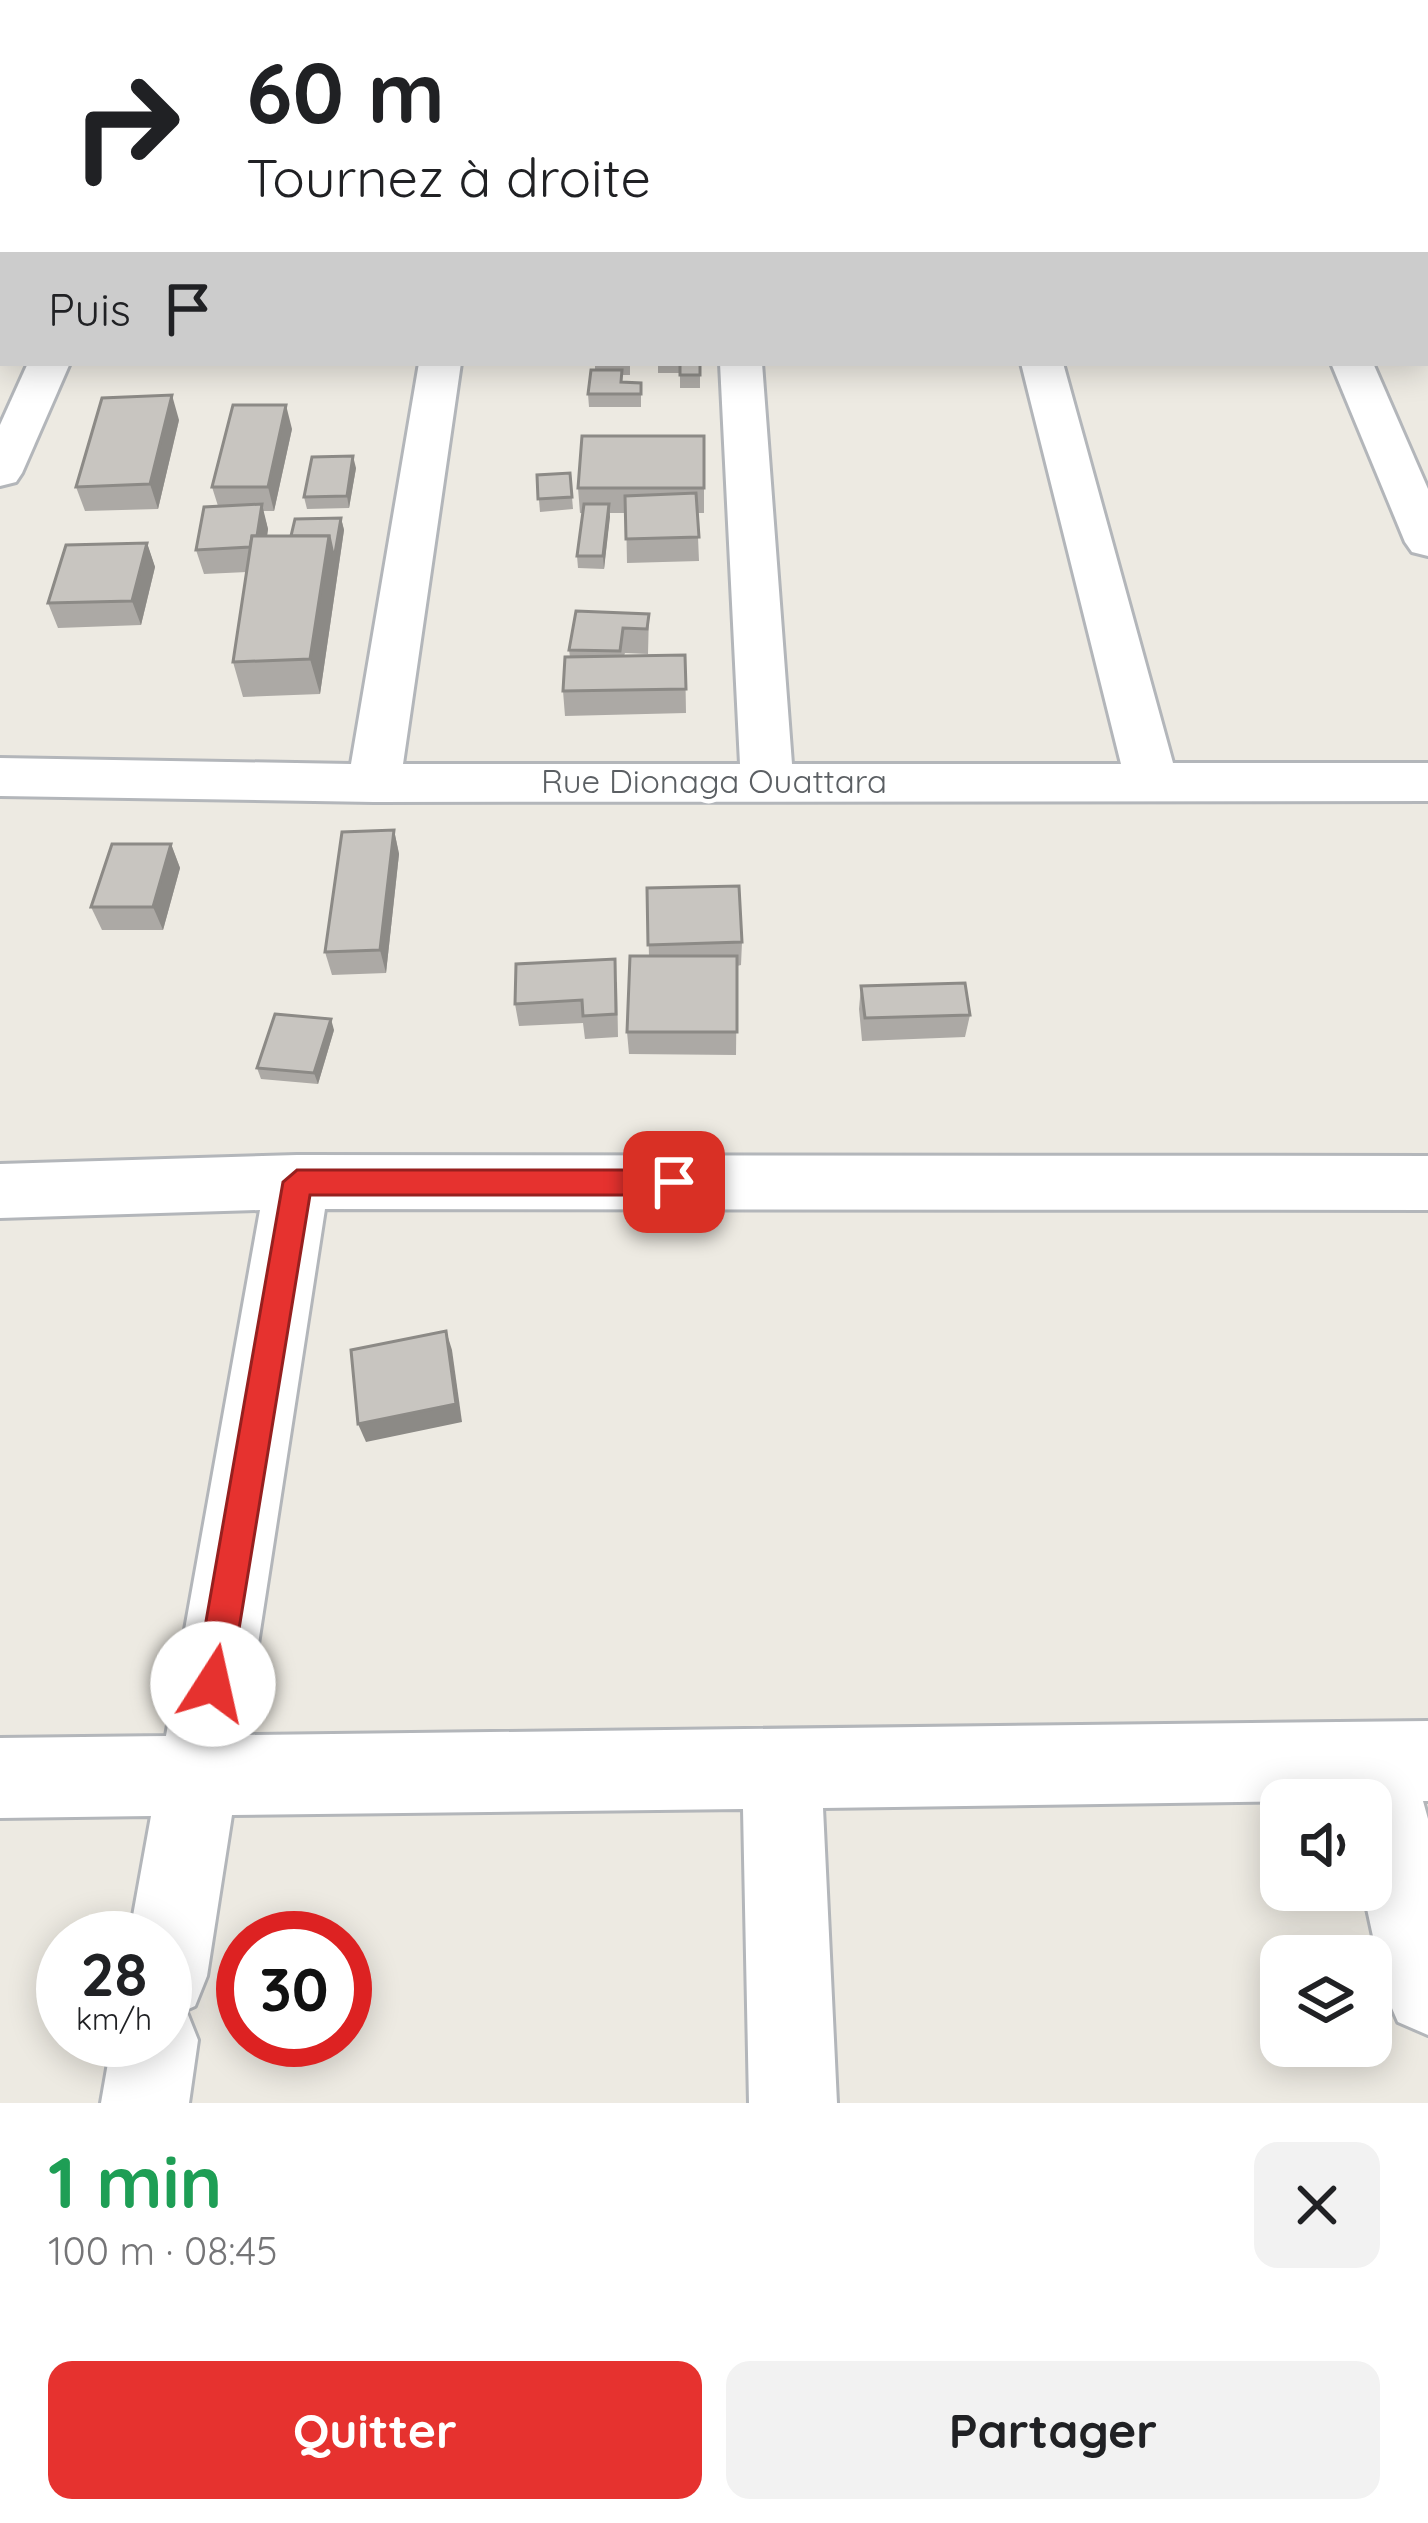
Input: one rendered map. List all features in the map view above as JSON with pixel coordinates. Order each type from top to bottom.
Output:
[{"type":"street","points":[[0,473],[48,366]]},
{"type":"street","points":[[374,783],[440,366]]},
{"type":"street","points":[[741,366],[767,780]]},
{"type":"street","points":[[1043,366],[1152,782]]},
{"type":"street","points":[[1353,366],[1428,542]]},
{"type":"street","name":"Rue Dionaga Ouattara","points":[[0,777],[374,783],[1428,782]]},
{"type":"street","points":[[175,1911],[297,1182]]},
{"type":"street","points":[[0,1191],[297,1182],[1428,1183]]},
{"type":"street","points":[[0,1778],[1401,1761],[1428,1992]]},
{"type":"street","points":[[782,1769],[793,2103]]},
{"type":"street","points":[[145,2103],[151,2067]]},
{"type":"building","points":[[680,366],[700,366],[700,375],[680,375]]},
{"type":"building","points":[[591,370],[622,370],[621,382],[641,383],[641,394],[588,394]]},
{"type":"building","points":[[172,395],[150,484],[76,487],[102,398]]},
{"type":"building","points":[[233,405],[286,405],[268,487],[212,487]]},
{"type":"building","points":[[582,436],[704,436],[704,488],[578,488]]},
{"type":"building","points":[[353,456],[347,496],[304,497],[312,457]]},
{"type":"building","points":[[570,473],[572,497],[538,499],[537,475]]},
{"type":"building","points":[[696,493],[699,537],[626,539],[625,496]]},
{"type":"building","points":[[262,504],[257,536],[252,536],[250,547],[196,550],[204,507]]},
{"type":"building","points":[[584,504],[609,504],[603,556],[577,556]]},
{"type":"building","points":[[341,518],[334,559],[329,536],[291,536],[295,519]]},
{"type":"building","points":[[252,536],[329,536],[310,659],[233,662]]},
{"type":"building","points":[[147,543],[132,601],[48,603],[66,545]]},
{"type":"building","points":[[576,611],[649,614],[647,629],[623,628],[620,651],[569,650]]},
{"type":"building","points":[[685,655],[686,689],[563,691],[565,657]]},
{"type":"building","points":[[394,830],[380,950],[325,952],[342,832]]},
{"type":"building","points":[[112,844],[171,844],[153,907],[91,907]]},
{"type":"building","points":[[739,886],[742,942],[648,945],[647,888]]},
{"type":"building","points":[[630,956],[737,956],[737,1032],[627,1032]]},
{"type":"building","points":[[615,959],[616,1014],[583,1016],[582,1000],[515,1004],[516,964]]},
{"type":"building","points":[[965,983],[970,1015],[865,1018],[861,986]]},
{"type":"building","points":[[275,1014],[331,1019],[314,1073],[257,1068]]},
{"type":"building","points":[[446,1331],[456,1404],[358,1424],[351,1350]]},
{"type":"route","points":[[213,1684],[297,1182],[674,1182]]}]
